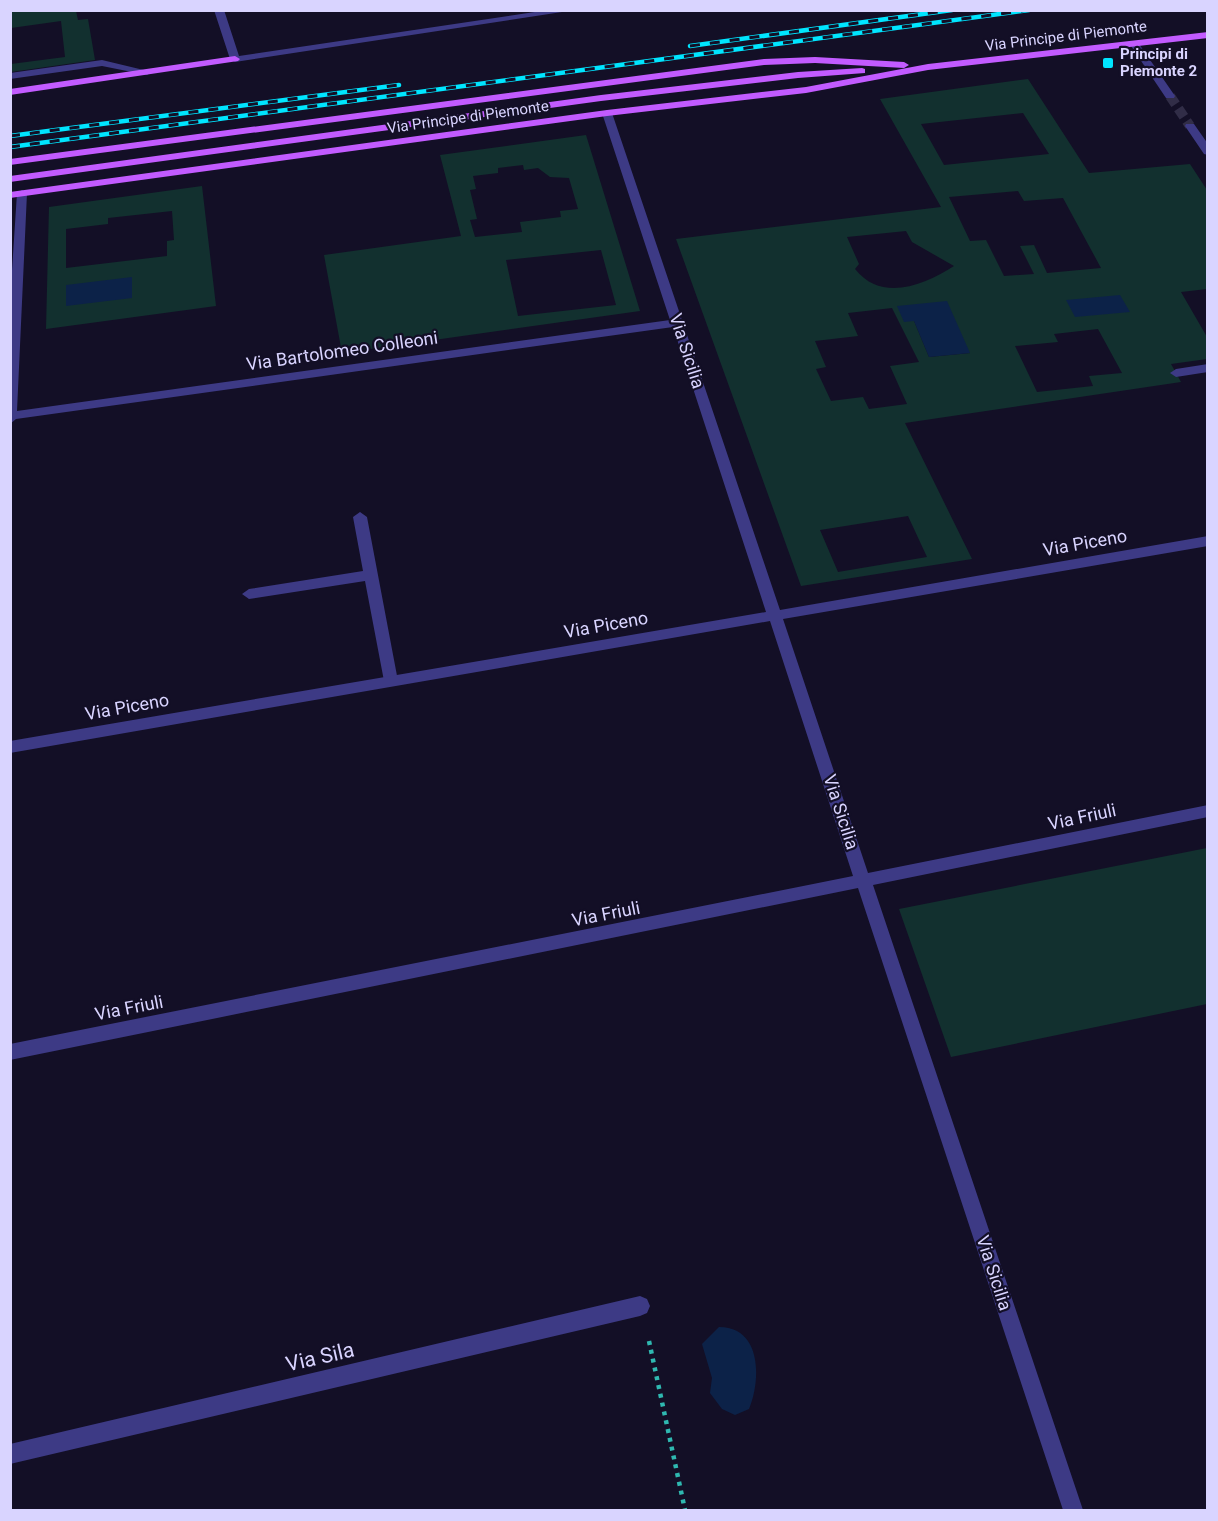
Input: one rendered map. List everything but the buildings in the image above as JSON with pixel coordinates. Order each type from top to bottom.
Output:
[{"type":"main road","name":"Via Principe di Piemonte","points":[[16,194],[607,114],[806,90],[928,67],[1208,35]]},
{"type":"main road","points":[[10,92],[235,59]]},
{"type":"main road","name":"Via Principe di Piemonte","points":[[10,162],[764,62],[815,60],[928,67]]},
{"type":"main road","points":[[10,179],[601,98],[798,75],[928,67]]},
{"type":"street","points":[[219,10],[235,59],[570,10]]},
{"type":"street","points":[[1134,43],[1170,96]]},
{"type":"street","points":[[10,76],[102,63],[147,72]]},
{"type":"street","name":"Via Sicilia","points":[[607,114],[1073,1510]]},
{"type":"street","points":[[1190,126],[1208,152]]},
{"type":"street","points":[[11,417],[16,194]]},
{"type":"street","name":"Via Bartolomeo Colleoni","points":[[11,417],[678,322]]},
{"type":"street","points":[[1176,373],[1208,368]]},
{"type":"street","points":[[360,517],[391,681]]},
{"type":"street","name":"Via Piceno","points":[[10,747],[1208,541]]},
{"type":"street","points":[[249,594],[371,575]]},
{"type":"street","name":"Via Friuli","points":[[10,1052],[1208,811]]},
{"type":"street","name":"Via Sila","points":[[10,1454],[640,1306]]},
{"type":"path","points":[[640,1306],[685,1510]]},
{"type":"green space","points":[[11,10],[76,11],[78,20],[88,19],[95,60],[11,72],[11,64],[65,57],[61,21],[11,28]]},
{"type":"green space","points":[[1028,79],[1089,173],[1190,164],[1207,190],[1207,289],[1181,292],[1207,337],[1207,359],[1171,364],[1181,382],[905,423],[972,559],[801,586],[676,239],[941,207],[880,99]],"holes":[[[1023,113],[1049,154],[944,165],[921,124]],[[1018,191],[1024,201],[1063,198],[1101,268],[1047,273],[1034,245],[1020,246],[1034,274],[1004,276],[986,240],[970,241],[949,197]],[[906,231],[912,242],[954,266],[917,284],[890,288],[878,286],[866,279],[855,269],[859,264],[847,237]],[[892,308],[919,362],[890,366],[907,404],[869,409],[863,397],[831,401],[816,369],[826,367],[815,341],[858,336],[848,313]],[[914,321],[970,353],[929,357]],[[1098,329],[1122,373],[1089,376],[1093,386],[1037,392],[1015,346],[1058,342],[1054,334]],[[908,516],[927,557],[838,572],[820,530]]]},
{"type":"green space","points":[[586,135],[640,311],[342,353],[324,255],[461,236],[440,155]],"holes":[[[523,165],[524,170],[538,168],[550,177],[569,178],[578,209],[560,211],[561,217],[520,222],[522,232],[475,237],[470,220],[477,219],[470,190],[476,189],[473,176],[498,173],[498,168]],[[601,250],[616,305],[518,316],[506,260]]]},
{"type":"green space","points":[[202,186],[216,306],[46,329],[49,207]],"holes":[[[172,211],[174,240],[167,241],[167,256],[66,268],[66,229],[108,224],[108,218]]]},
{"type":"green space","points":[[1207,848],[1207,1004],[951,1057],[899,909]]},
{"type":"water","points":[[132,277],[132,298],[66,306],[66,285]]},
{"type":"water","points":[[1120,295],[1130,312],[1075,317],[1066,300]]},
{"type":"water","points":[[947,301],[970,353],[929,357],[914,321],[904,322],[897,306]]},
{"type":"water","points":[[719,1327],[733,1329],[744,1336],[751,1345],[755,1357],[755,1384],[749,1409],[735,1415],[722,1409],[710,1393],[712,1378],[702,1344]]},
{"type":"tunnel","points":[[1170,96],[1190,126]]},
{"type":"railway","points":[[690,46],[952,10]]},
{"type":"railway","points":[[10,147],[1029,10]]},
{"type":"railway","points":[[10,136],[399,85]]},
{"type":"place","name":"Principi di Piemonte 2","points":[[1108,63]]}]
